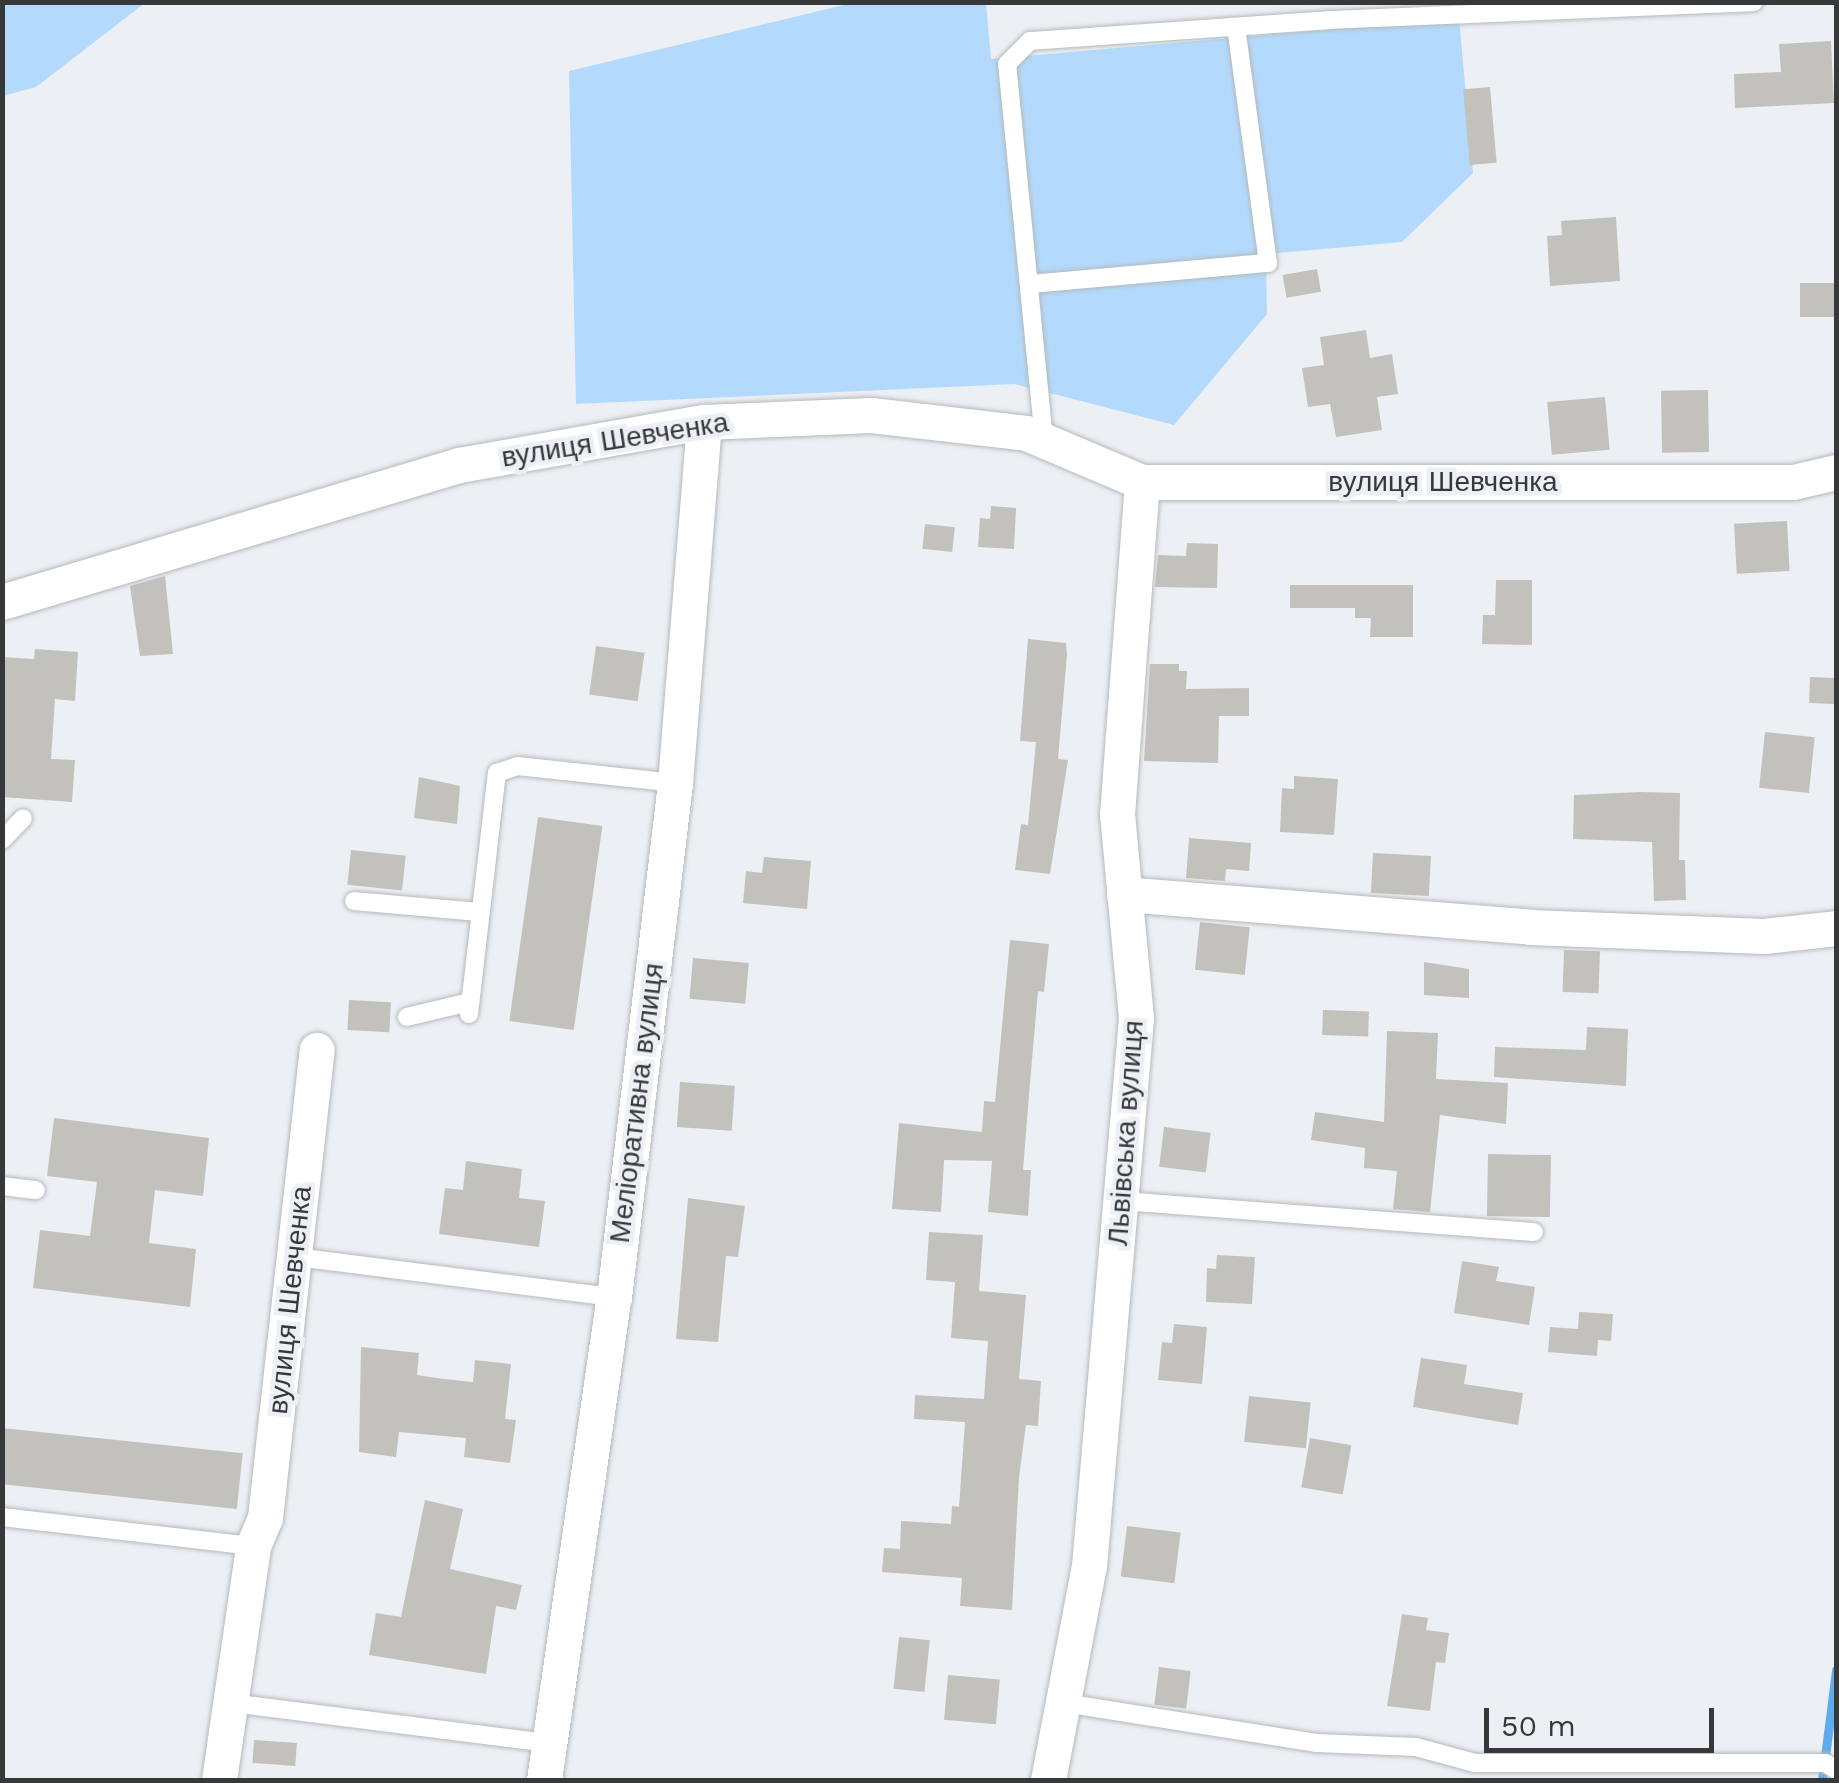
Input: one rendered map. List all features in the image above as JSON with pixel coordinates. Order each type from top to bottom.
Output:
[{"type":"street","name":"вулиця Шевченка","points":[[2,602],[459,465],[704,422],[872,415],[1026,433],[1142,482],[1793,482],[1836,472]]},
{"type":"street","name":"Меліоративна вулиця","points":[[544,1780],[614,1298],[675,783],[704,422]]},
{"type":"street","name":"Львівська вулиця","points":[[1048,1780],[1089,1566],[1136,1018],[1117,814],[1142,482]]},
{"type":"street","points":[[1124,894],[1530,927],[1764,936],[1836,928]]},
{"type":"street","name":"вулиця Шевченка","points":[[219,1780],[253,1546],[265,1518],[317,1050]]},
{"type":"lane","points":[[1044,440],[1007,64],[1014,51],[1030,41],[1236,26],[1754,2]]},
{"type":"lane","points":[[1031,284],[1268,263],[1236,26]]},
{"type":"lane","points":[[408,1018],[469,1008],[496,773],[517,766],[675,783]]},
{"type":"lane","points":[[2,840],[23,818]]},
{"type":"lane","points":[[354,900],[479,912]]},
{"type":"lane","points":[[2,1186],[36,1190]]},
{"type":"lane","points":[[1121,1201],[1534,1232]]},
{"type":"lane","points":[[296,1257],[614,1298]]},
{"type":"lane","points":[[2,1517],[253,1546]]},
{"type":"lane","points":[[231,1703],[549,1743]]},
{"type":"lane","points":[[1064,1703],[1316,1743],[1416,1747],[1476,1763],[1831,1766]]},
{"type":"shaded area","points":[[3,2],[145,3],[36,87],[3,96]]},
{"type":"shaded area","points":[[852,3],[986,3],[991,59],[1459,18],[1473,173],[1402,242],[1266,254],[1267,314],[1174,425],[1015,384],[576,404],[569,71]]},
{"type":"building","points":[[1831,41],[1834,103],[1735,108],[1734,74],[1781,72],[1779,44]]},
{"type":"building","points":[[1490,87],[1497,163],[1470,165],[1463,89]]},
{"type":"building","points":[[1616,217],[1620,281],[1550,286],[1547,236],[1562,235],[1561,221]]},
{"type":"building","points":[[1317,269],[1321,292],[1287,298],[1283,275]]},
{"type":"building","points":[[1800,283],[1836,283],[1836,317],[1800,317]]},
{"type":"building","points":[[1366,330],[1370,358],[1392,354],[1398,394],[1377,397],[1382,430],[1336,437],[1330,404],[1308,407],[1302,368],[1324,365],[1320,337]]},
{"type":"building","points":[[1708,390],[1709,452],[1662,453],[1661,391]]},
{"type":"building","points":[[1605,397],[1610,450],[1552,455],[1547,402]]},
{"type":"building","points":[[991,506],[1016,508],[1014,549],[978,547],[980,518],[990,519]]},
{"type":"building","points":[[1787,521],[1790,571],[1737,574],[1734,524]]},
{"type":"building","points":[[925,524],[955,527],[952,552],[922,549]]},
{"type":"building","points":[[1187,543],[1218,544],[1217,588],[1155,587],[1158,555],[1186,556]]},
{"type":"building","points":[[165,576],[173,654],[140,656],[130,586]]},
{"type":"building","points":[[1496,580],[1532,580],[1532,645],[1482,644],[1483,615],[1495,615]]},
{"type":"building","points":[[1290,585],[1413,585],[1413,637],[1370,637],[1371,618],[1355,618],[1355,608],[1290,608]]},
{"type":"building","points":[[1028,639],[1066,643],[1058,759],[1068,760],[1050,874],[1015,870],[1021,824],[1028,825],[1036,742],[1020,741]]},
{"type":"building","points":[[596,646],[645,653],[638,701],[589,695]]},
{"type":"building","points":[[35,649],[78,652],[75,701],[55,699],[51,759],[75,760],[72,802],[2,797],[2,657],[34,659]]},
{"type":"building","points":[[1150,664],[1179,664],[1179,671],[1187,671],[1186,689],[1249,688],[1249,716],[1219,716],[1218,763],[1144,761]]},
{"type":"building","points":[[1810,677],[1836,678],[1835,704],[1809,703]]},
{"type":"building","points":[[1765,732],[1815,737],[1809,793],[1759,788]]},
{"type":"building","points":[[1294,776],[1338,779],[1334,835],[1280,832],[1282,788],[1294,789]]},
{"type":"building","points":[[419,777],[460,786],[457,824],[414,818]]},
{"type":"building","points":[[1680,793],[1679,860],[1685,860],[1686,900],[1654,901],[1652,842],[1573,839],[1574,795]]},
{"type":"building","points":[[538,817],[602,826],[574,1030],[509,1021]]},
{"type":"building","points":[[1189,838],[1251,843],[1249,871],[1226,869],[1225,881],[1186,878]]},
{"type":"building","points":[[351,850],[406,856],[402,891],[347,885]]},
{"type":"building","points":[[1373,853],[1431,856],[1429,896],[1371,893]]},
{"type":"building","points":[[764,857],[811,861],[807,909],[743,903],[746,871],[762,873]]},
{"type":"building","points":[[1200,922],[1250,927],[1245,975],[1195,970]]},
{"type":"building","points":[[1010,940],[1049,944],[1044,992],[1038,991],[1023,1170],[1031,1170],[1028,1216],[988,1212],[992,1161],[944,1160],[941,1212],[892,1209],[899,1123],[982,1132],[984,1101],[995,1102]]},
{"type":"building","points":[[1564,950],[1600,951],[1599,993],[1563,992]]},
{"type":"building","points":[[693,958],[749,963],[745,1004],[689,999]]},
{"type":"building","points":[[1424,962],[1469,969],[1469,998],[1424,995]]},
{"type":"building","points":[[349,1000],[391,1002],[389,1032],[347,1030]]},
{"type":"building","points":[[1323,1010],[1369,1012],[1368,1037],[1322,1035]]},
{"type":"building","points":[[1587,1027],[1628,1029],[1626,1086],[1494,1077],[1495,1047],[1586,1050]]},
{"type":"building","points":[[1387,1031],[1438,1033],[1436,1079],[1508,1083],[1506,1124],[1440,1115],[1430,1212],[1393,1209],[1397,1171],[1364,1168],[1365,1148],[1311,1140],[1315,1112],[1384,1122]]},
{"type":"building","points":[[680,1082],[735,1086],[732,1131],[677,1127]]},
{"type":"building","points":[[54,1118],[209,1138],[203,1196],[155,1190],[149,1243],[196,1249],[190,1307],[33,1288],[40,1230],[90,1236],[97,1182],[47,1176]]},
{"type":"building","points":[[1164,1127],[1211,1133],[1206,1172],[1159,1167]]},
{"type":"building","points":[[1488,1154],[1551,1155],[1550,1217],[1487,1216]]},
{"type":"building","points":[[466,1161],[522,1169],[519,1198],[545,1201],[539,1247],[439,1234],[445,1188],[463,1190]]},
{"type":"building","points":[[688,1198],[745,1206],[738,1257],[726,1256],[718,1342],[676,1339]]},
{"type":"building","points":[[929,1232],[983,1235],[979,1291],[1026,1295],[1019,1379],[1041,1381],[1038,1426],[1026,1425],[1019,1477],[1012,1610],[960,1606],[962,1578],[882,1572],[884,1548],[900,1549],[901,1521],[951,1524],[952,1506],[959,1507],[965,1422],[914,1419],[915,1395],[984,1399],[988,1341],[951,1338],[955,1282],[926,1280]]},
{"type":"building","points":[[1217,1255],[1255,1257],[1252,1304],[1206,1302],[1207,1268],[1216,1269]]},
{"type":"building","points":[[1462,1261],[1499,1267],[1496,1281],[1535,1287],[1529,1325],[1454,1313]]},
{"type":"building","points":[[1579,1312],[1613,1314],[1611,1341],[1598,1340],[1597,1356],[1548,1352],[1550,1327],[1578,1329]]},
{"type":"building","points":[[1174,1324],[1207,1327],[1202,1384],[1158,1380],[1162,1342],[1172,1343]]},
{"type":"building","points":[[361,1347],[419,1353],[417,1375],[444,1379],[473,1382],[475,1360],[511,1364],[505,1419],[516,1420],[510,1463],[464,1457],[466,1438],[399,1432],[396,1457],[359,1452]]},
{"type":"building","points":[[1421,1358],[1467,1365],[1464,1384],[1523,1393],[1518,1425],[1413,1407]]},
{"type":"building","points":[[1249,1396],[1311,1402],[1306,1448],[1244,1442]]},
{"type":"building","points":[[2,1428],[243,1453],[237,1509],[2,1484]]},
{"type":"building","points":[[1310,1438],[1351,1445],[1343,1495],[1301,1487]]},
{"type":"building","points":[[425,1500],[463,1509],[450,1569],[522,1585],[516,1610],[496,1606],[486,1674],[369,1655],[376,1613],[401,1617]]},
{"type":"building","points":[[1127,1526],[1181,1533],[1174,1583],[1121,1577]]},
{"type":"building","points":[[1402,1614],[1428,1618],[1426,1630],[1449,1633],[1445,1663],[1436,1662],[1430,1711],[1387,1706]]},
{"type":"building","points":[[899,1637],[930,1640],[924,1692],[894,1689]]},
{"type":"building","points":[[1159,1667],[1191,1671],[1186,1709],[1154,1705]]},
{"type":"building","points":[[948,1675],[1000,1680],[996,1724],[944,1720]]},
{"type":"building","points":[[254,1740],[297,1743],[295,1766],[252,1763]]},
{"type":"waterway","points":[[1822,1780],[1836,1670]]}]
